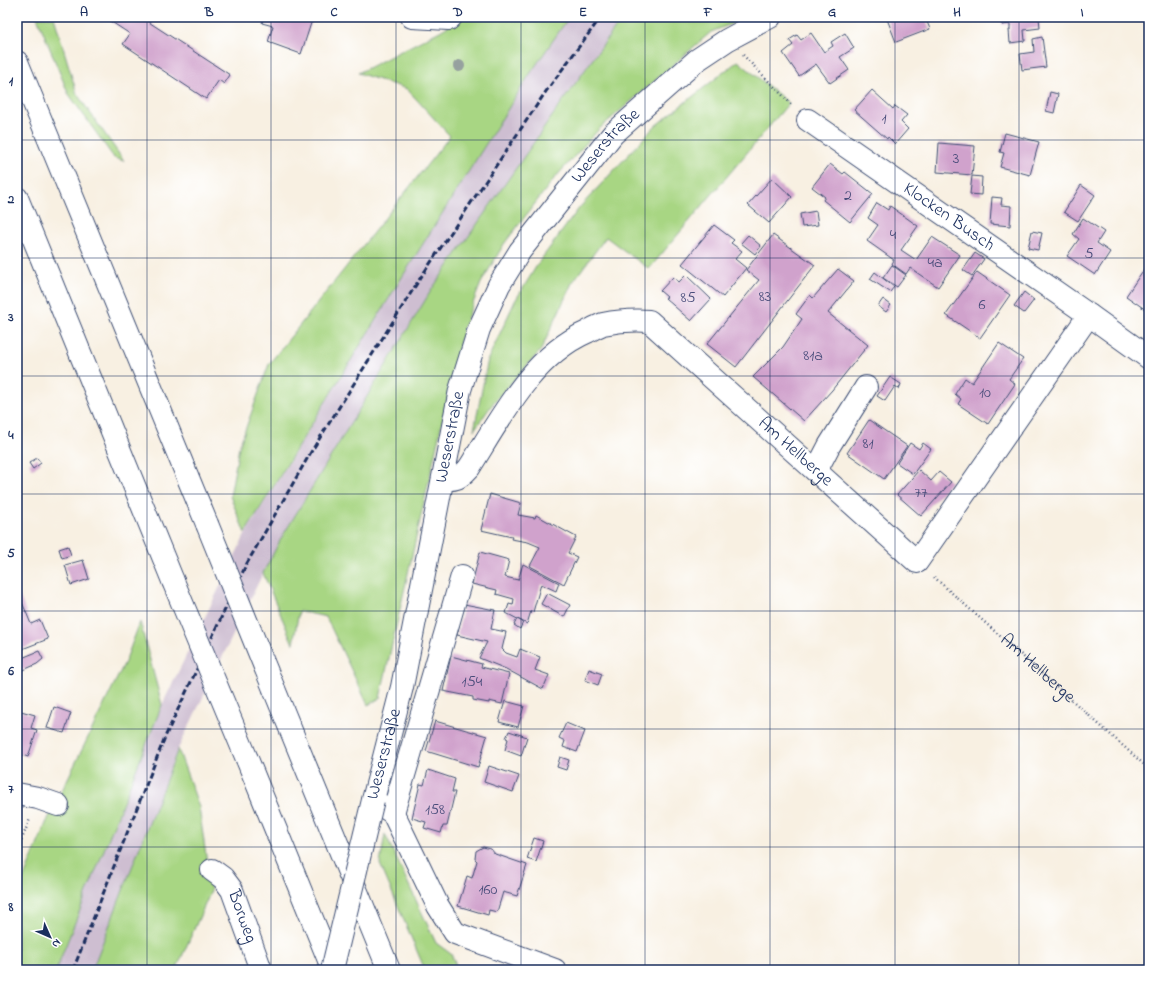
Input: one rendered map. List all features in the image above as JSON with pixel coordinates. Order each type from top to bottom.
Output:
[{"type":"main road","points":[[412,17],[449,19],[451,17]]},
{"type":"main road","name":"Weserstraße","points":[[333,970],[373,800],[402,688],[460,390],[480,329],[499,284],[520,251],[613,134],[698,60],[727,40],[770,17]]},
{"type":"main road","points":[[17,62],[389,970]]},
{"type":"main road","name":"Klocken Busch","points":[[808,120],[1149,358]]},
{"type":"main road","points":[[17,198],[333,970]]},
{"type":"main road","points":[[917,562],[1089,315]]},
{"type":"main road","name":"Am Hellberge","points":[[443,479],[453,480],[462,476],[469,468],[509,404],[538,367],[572,338],[603,324],[635,320],[649,321],[917,562]]},
{"type":"main road","points":[[816,471],[829,446],[866,387]]},
{"type":"main road","points":[[393,813],[462,576]]},
{"type":"main road","points":[[17,794],[38,798],[58,806]]},
{"type":"main road","points":[[373,800],[393,813],[438,906],[455,933],[555,970]]},
{"type":"main road","name":"Borweg","points":[[212,870],[223,878],[232,890],[262,970]]},
{"type":"path","points":[[727,40],[808,120]]},
{"type":"path","name":"Am Hellberge","points":[[917,562],[1149,769]]},
{"type":"path","points":[[17,851],[38,798]]},
{"type":"shaded area","points":[[568,17],[623,17],[432,289],[282,537],[263,573],[178,749],[92,970],[56,970],[162,705],[246,533],[399,282],[530,74]]},
{"type":"green space","points":[[37,17],[54,17],[77,94],[124,161],[114,158],[68,93]]},
{"type":"green space","points":[[463,17],[569,17],[530,74],[399,282],[245,533],[230,496],[239,447],[269,364],[450,136],[407,89],[358,73],[440,31]]},
{"type":"green space","points":[[623,17],[749,17],[711,32],[599,129],[553,180],[504,244],[481,283],[463,329],[380,698],[368,705],[326,617],[299,611],[293,644],[263,573],[282,537],[432,289]]},
{"type":"green space","points":[[738,61],[789,103],[649,269],[606,237],[572,283],[541,350],[494,402],[474,430],[488,359],[515,301],[539,262],[580,207],[655,126]]},
{"type":"green space","points":[[140,622],[162,705],[56,970],[17,970],[17,894],[47,821],[125,662]]},
{"type":"green space","points":[[178,749],[199,807],[211,891],[176,970],[92,970]]},
{"type":"green space","points":[[385,834],[436,943],[451,954],[458,970],[425,970],[380,864]]},
{"type":"building","points":[[104,17],[141,17],[230,75],[224,84],[219,80],[206,99],[123,44],[130,34]]},
{"type":"building","points":[[264,17],[313,17],[301,54],[268,42],[273,26],[262,23]]},
{"type":"building","points":[[893,17],[925,17],[930,29],[896,42],[887,19]]},
{"type":"building","points":[[1001,17],[1039,17],[1040,28],[1024,30],[1025,41],[1010,43],[1010,24],[1002,25]]},
{"type":"building","points":[[811,33],[824,52],[833,46],[831,42],[845,33],[854,48],[840,57],[849,70],[830,83],[816,64],[799,76],[783,53],[793,45],[789,40],[797,35],[801,40]]},
{"type":"building","points":[[1042,37],[1046,67],[1022,70],[1020,54],[1034,52],[1033,39]]},
{"type":"building","points":[[872,90],[893,109],[895,106],[907,115],[901,122],[908,129],[895,144],[888,137],[887,139],[854,110]]},
{"type":"building","points":[[1050,92],[1058,94],[1054,113],[1046,111]]},
{"type":"building","points":[[1005,133],[1039,142],[1030,175],[1000,167],[1004,153],[1000,152]]},
{"type":"building","points":[[939,143],[975,146],[972,175],[937,172]]},
{"type":"building","points":[[830,164],[843,174],[845,172],[873,194],[850,222],[823,200],[825,197],[812,187]]},
{"type":"building","points":[[972,176],[982,177],[981,195],[970,194]]},
{"type":"building","points":[[772,178],[792,197],[769,223],[748,205]]},
{"type":"building","points":[[1081,185],[1095,195],[1078,221],[1064,212]]},
{"type":"building","points":[[992,197],[1002,198],[1001,205],[1011,206],[1010,226],[990,224]]},
{"type":"building","points":[[877,203],[888,210],[890,206],[918,226],[901,250],[916,260],[932,237],[960,255],[938,287],[910,268],[906,274],[892,264],[894,260],[867,241],[878,225],[868,218]]},
{"type":"building","points":[[816,211],[818,225],[802,227],[800,214]]},
{"type":"building","points":[[1083,218],[1104,232],[1097,243],[1110,252],[1095,275],[1067,256],[1079,239],[1073,234]]},
{"type":"building","points":[[714,225],[734,240],[731,243],[742,251],[735,259],[746,268],[723,297],[682,264]]},
{"type":"building","points":[[1032,231],[1042,233],[1038,250],[1028,248]]},
{"type":"building","points":[[748,235],[761,246],[755,254],[741,243]]},
{"type":"building","points":[[773,235],[815,265],[736,367],[707,344],[759,280],[746,270]]},
{"type":"building","points":[[975,253],[984,259],[972,276],[963,270]]},
{"type":"building","points":[[892,265],[906,275],[897,287],[883,278]]},
{"type":"building","points":[[838,269],[854,281],[828,313],[868,345],[832,390],[804,421],[753,377],[783,347],[802,319],[796,314],[810,295],[813,298]]},
{"type":"building","points":[[1144,269],[1149,272],[1149,312],[1126,296]]},
{"type":"building","points":[[875,272],[894,287],[890,292],[870,279]]},
{"type":"building","points":[[977,272],[1010,295],[980,338],[946,315]]},
{"type":"building","points":[[686,275],[711,299],[691,321],[665,298],[667,297],[660,291],[673,277],[679,282]]},
{"type":"building","points":[[1024,292],[1034,300],[1024,313],[1014,306]]},
{"type":"building","points":[[883,299],[891,305],[886,312],[878,306]]},
{"type":"building","points":[[999,343],[1023,359],[1009,379],[1015,384],[988,424],[958,404],[961,399],[955,394],[965,378],[972,383]]},
{"type":"building","points":[[890,377],[901,384],[899,389],[895,386],[885,401],[877,396]]},
{"type":"building","points":[[869,420],[907,446],[884,479],[847,453]]},
{"type":"building","points":[[910,443],[919,449],[923,443],[931,449],[913,474],[897,463]]},
{"type":"building","points":[[37,458],[41,463],[33,469],[29,463]]},
{"type":"building","points":[[919,470],[931,481],[939,472],[951,482],[921,516],[897,495]]},
{"type":"building","points":[[490,494],[521,503],[518,515],[535,518],[536,515],[576,537],[568,553],[577,557],[564,584],[530,566],[540,547],[528,542],[511,539],[512,537],[481,530]]},
{"type":"building","points":[[68,546],[71,555],[62,558],[59,549]]},
{"type":"building","points":[[480,552],[509,560],[505,577],[518,580],[523,564],[559,583],[556,591],[541,584],[533,612],[531,611],[527,624],[506,613],[509,604],[513,605],[514,599],[496,594],[497,590],[472,584]]},
{"type":"building","points":[[83,560],[89,579],[71,585],[65,565]]},
{"type":"building","points":[[17,590],[31,624],[40,620],[48,639],[17,651]]},
{"type":"building","points":[[547,593],[570,605],[564,617],[541,604]]},
{"type":"building","points":[[464,604],[495,610],[491,629],[506,632],[502,649],[506,653],[517,657],[520,649],[540,657],[535,670],[549,675],[543,689],[506,669],[479,658],[487,642],[457,635]]},
{"type":"building","points":[[517,619],[523,622],[520,629],[514,625]]},
{"type":"building","points":[[39,651],[43,659],[37,664],[19,672],[17,660]]},
{"type":"building","points":[[451,656],[482,664],[481,667],[509,674],[502,704],[473,700],[473,697],[443,691]]},
{"type":"building","points":[[589,669],[602,674],[598,685],[585,680]]},
{"type":"building","points":[[505,701],[524,706],[518,727],[499,722]]},
{"type":"building","points":[[54,707],[71,713],[64,733],[47,728]]},
{"type":"building","points":[[21,711],[35,715],[31,728],[37,730],[28,757],[17,753],[17,723]]},
{"type":"building","points":[[435,721],[487,736],[478,767],[426,751]]},
{"type":"building","points":[[566,723],[585,731],[577,752],[563,747],[565,741],[559,738]]},
{"type":"building","points":[[509,731],[527,737],[521,756],[505,750],[508,739],[506,738]]},
{"type":"building","points":[[560,757],[569,760],[566,770],[557,767]]},
{"type":"building","points":[[489,766],[519,776],[513,792],[484,782]]},
{"type":"building","points":[[428,770],[455,779],[452,792],[455,792],[447,826],[443,826],[441,833],[424,828],[426,822],[412,818],[420,784],[424,785]]},
{"type":"building","points":[[534,838],[543,841],[536,862],[527,859]]},
{"type":"building","points":[[483,847],[491,849],[495,854],[527,865],[517,896],[503,892],[497,912],[489,910],[488,915],[458,906],[467,876],[472,878],[477,861],[475,859],[476,851]]},
{"type":"railway","points":[[73,970],[165,737],[246,565],[311,452],[419,280],[547,90],[601,17]]}]
